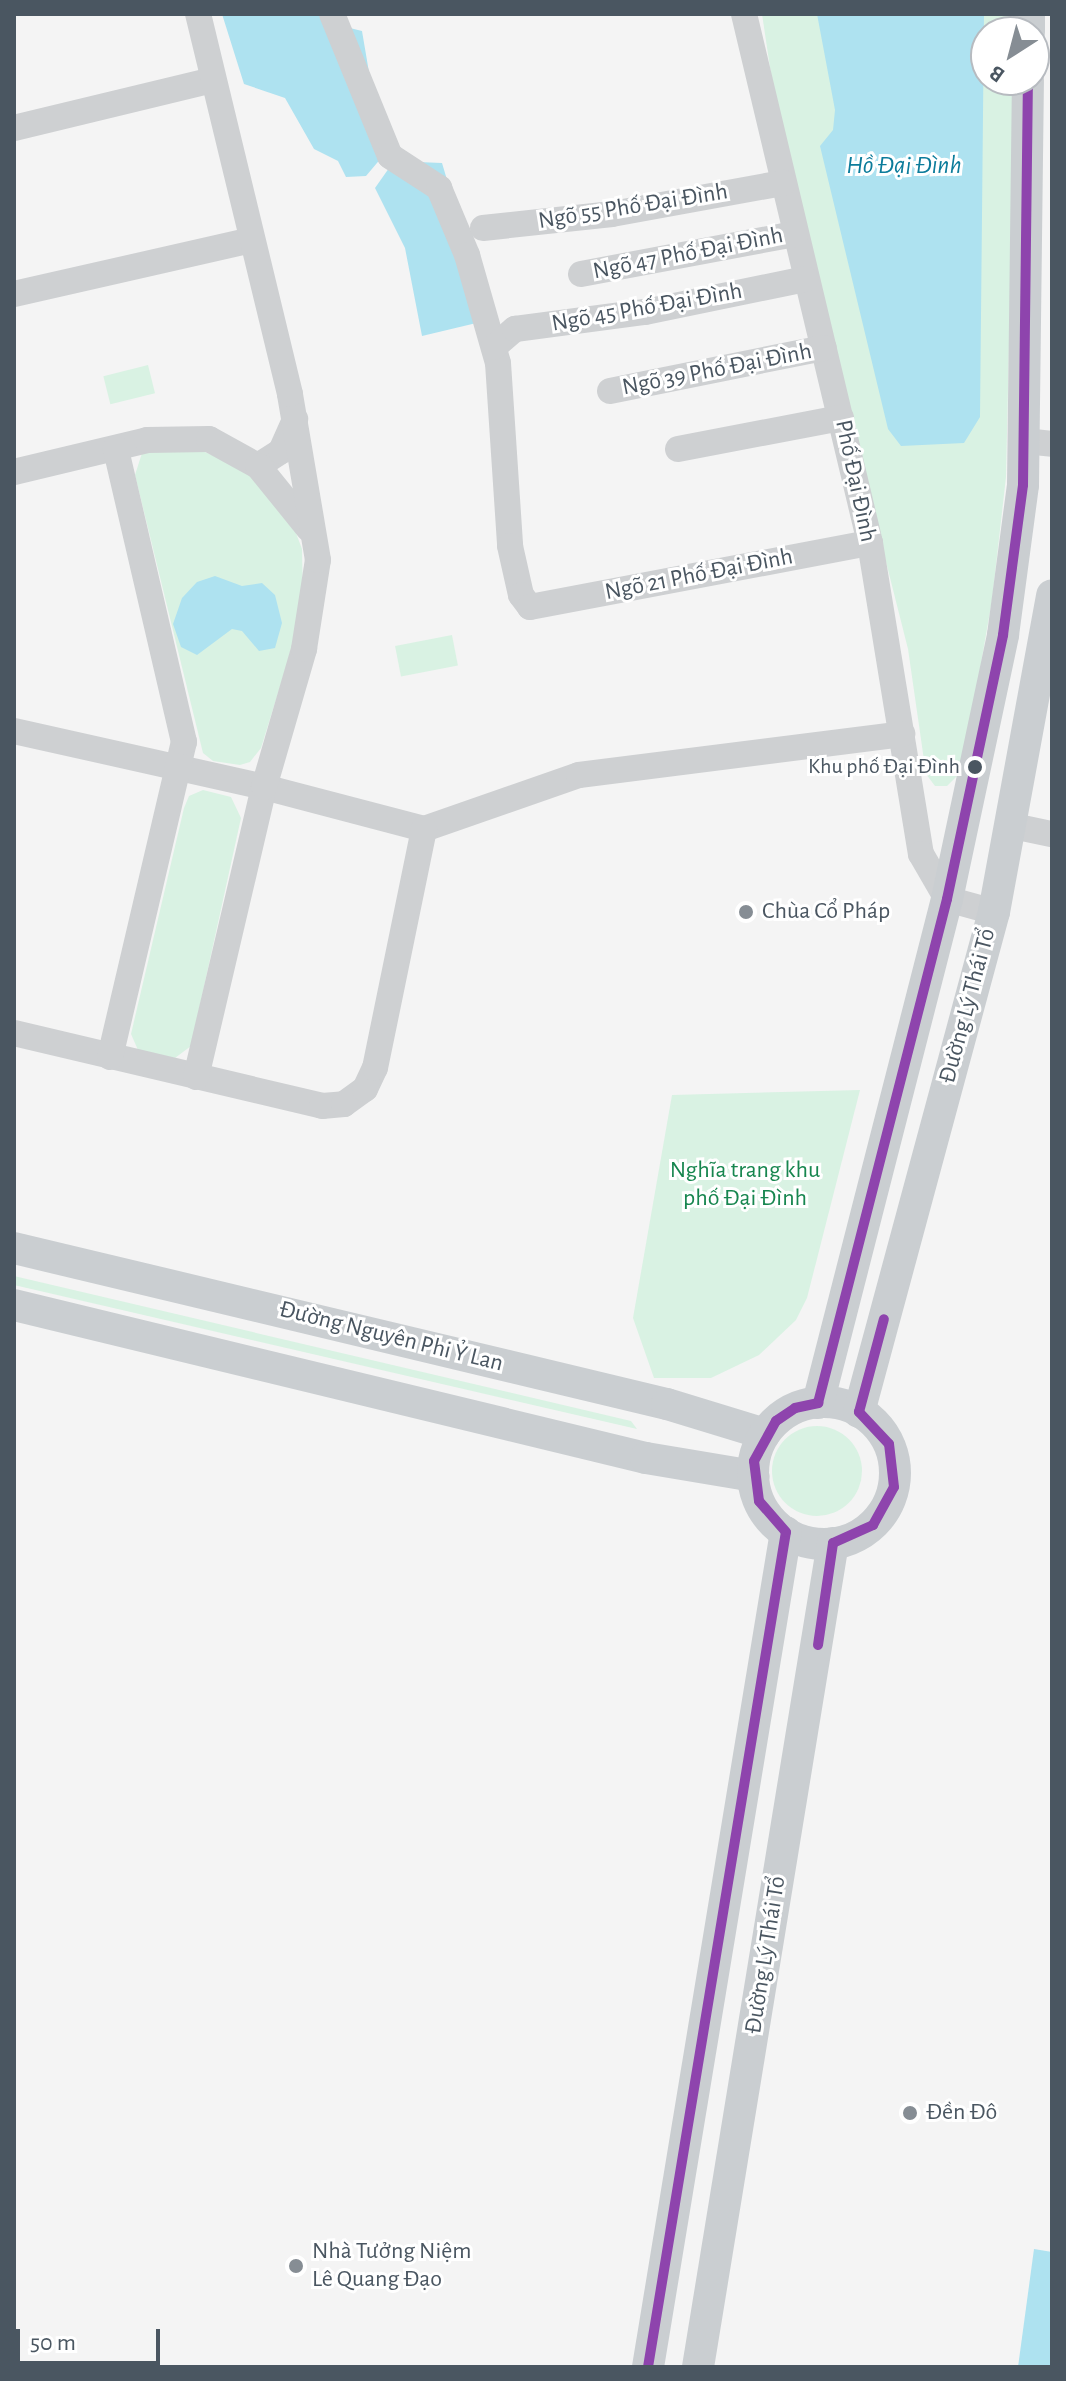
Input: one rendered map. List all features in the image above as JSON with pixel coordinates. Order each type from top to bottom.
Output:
[{"type":"main road","name":"Đường Lý Thái Tổ","points":[[818,1403],[947,899],[1003,635],[1038,442],[1028,96]]},
{"type":"main road","name":"Đường Lý Thái Tổ","points":[[859,1412],[994,912],[1013,826],[1052,595]]},
{"type":"main road","name":"Đường Nguyên Phi Ỷ Lan","points":[[14,1248],[667,1404],[765,1434]]},
{"type":"main road","points":[[14,1305],[646,1458],[754,1476]]},
{"type":"main road","points":[[818,1403],[859,1412],[889,1444],[894,1487],[873,1525],[833,1543],[809,1542],[786,1532],[766,1513],[754,1476],[765,1434],[785,1414],[818,1403]]},
{"type":"main road","name":"Đường Lý Thái Tổ","points":[[650,2367],[786,1532]]},
{"type":"main road","name":"Đường Lý Thái Tổ","points":[[698,2367],[833,1543]]},
{"type":"street","points":[[196,1077],[264,787],[304,649],[317,582],[316,542],[295,419],[198,14]]},
{"type":"street","points":[[332,14],[390,156],[439,188],[467,255],[494,347]]},
{"type":"street","name":"Phố Đại Đình","points":[[744,14],[870,543],[921,854],[947,899]]},
{"type":"street","points":[[14,128],[213,80]]},
{"type":"street","name":"Ngõ 55 Phố Đại Đình","points":[[483,228],[612,214],[783,183]]},
{"type":"street","name":"Ngõ 47 Phố Đại Đình","points":[[581,274],[795,234]]},
{"type":"street","points":[[14,294],[252,240]]},
{"type":"street","name":"Ngõ 45 Phố Đại Đình","points":[[494,347],[515,329],[645,312],[806,279]]},
{"type":"street","name":"Ngõ 21 Phố Đại Đình","points":[[494,347],[506,437],[510,546],[518,584],[530,607],[870,543]]},
{"type":"street","name":"Ngõ 39 Phố Đại Đình","points":[[610,391],[824,348]]},
{"type":"street","points":[[678,449],[841,418]]},
{"type":"street","points":[[258,466],[281,451],[295,419]]},
{"type":"street","points":[[14,472],[170,437],[209,439],[258,466],[281,489],[316,542]]},
{"type":"street","points":[[110,1057],[181,768],[180,712],[116,449]]},
{"type":"street","points":[[14,731],[264,787],[424,829],[569,777],[902,734]]},
{"type":"street","points":[[1013,826],[1052,834]]},
{"type":"street","points":[[14,1033],[322,1106],[344,1104],[365,1089],[375,1068],[424,829]]},
{"type":"street","points":[[947,899],[994,912]]},
{"type":"green space","points":[[762,14],[1016,14],[970,16],[970,96],[1015,96],[1006,477],[992,600],[967,744],[959,774],[947,786],[935,786],[926,774],[908,649],[783,154]]},
{"type":"green space","points":[[148,365],[155,393],[110,404],[103,376]]},
{"type":"green space","points":[[198,449],[246,470],[296,533],[302,549],[303,600],[287,664],[261,748],[250,762],[240,765],[213,761],[203,753],[135,475],[142,453]]},
{"type":"green space","points":[[452,635],[458,665],[401,676],[395,646]]},
{"type":"green space","points":[[203,790],[231,797],[241,818],[191,1046],[175,1058],[138,1050],[131,1034],[184,808],[189,796]]},
{"type":"green space","name":"Nghĩa trang khu phố Đại Đình","points":[[860,1090],[807,1298],[796,1320],[759,1355],[711,1378],[654,1378],[633,1318],[672,1095]]},
{"type":"green space","points":[[14,1276],[631,1421],[637,1429],[14,1285]]},
{"type":"green space","points":[[817,1426],[834,1429],[849,1439],[859,1454],[862,1471],[859,1488],[849,1503],[834,1513],[817,1516],[800,1513],[785,1503],[775,1488],[772,1471],[775,1454],[785,1439],[800,1429]]},
{"type":"water","points":[[222,14],[337,14],[342,26],[362,31],[371,84],[393,144],[366,176],[346,177],[338,161],[314,149],[285,98],[244,84]]},
{"type":"water","name":"Hồ Đại Đình","points":[[817,14],[984,14],[970,16],[970,96],[983,96],[980,417],[964,443],[901,446],[888,429],[820,146],[833,130],[835,110]]},
{"type":"water","points":[[394,161],[442,163],[489,320],[422,336],[405,248],[375,188]]},
{"type":"water","points":[[215,576],[242,586],[262,583],[275,595],[282,623],[275,648],[259,651],[242,631],[232,629],[197,655],[181,647],[173,624],[182,598],[197,582]]},
{"type":"water","points":[[1034,2249],[1052,2252],[1052,2367],[1018,2367]]},
{"type":"transit line","points":[[648,2367],[786,1532],[759,1501],[754,1461],[776,1421],[795,1408],[818,1403],[947,899],[1003,635],[1023,485],[1028,96]]},
{"type":"transit line","points":[[818,1645],[833,1543],[873,1525],[894,1487],[889,1444],[859,1412],[884,1319]]},
{"type":"place","name":"Khu phố Đại Đình","points":[[975,767]]},
{"type":"place","name":"Chùa Cổ Pháp","points":[[746,912]]},
{"type":"place","name":"Đền Đô","points":[[910,2113]]},
{"type":"place","name":"Nhà Tưởng Niệm Lê Quang Đạo","points":[[296,2266]]}]
